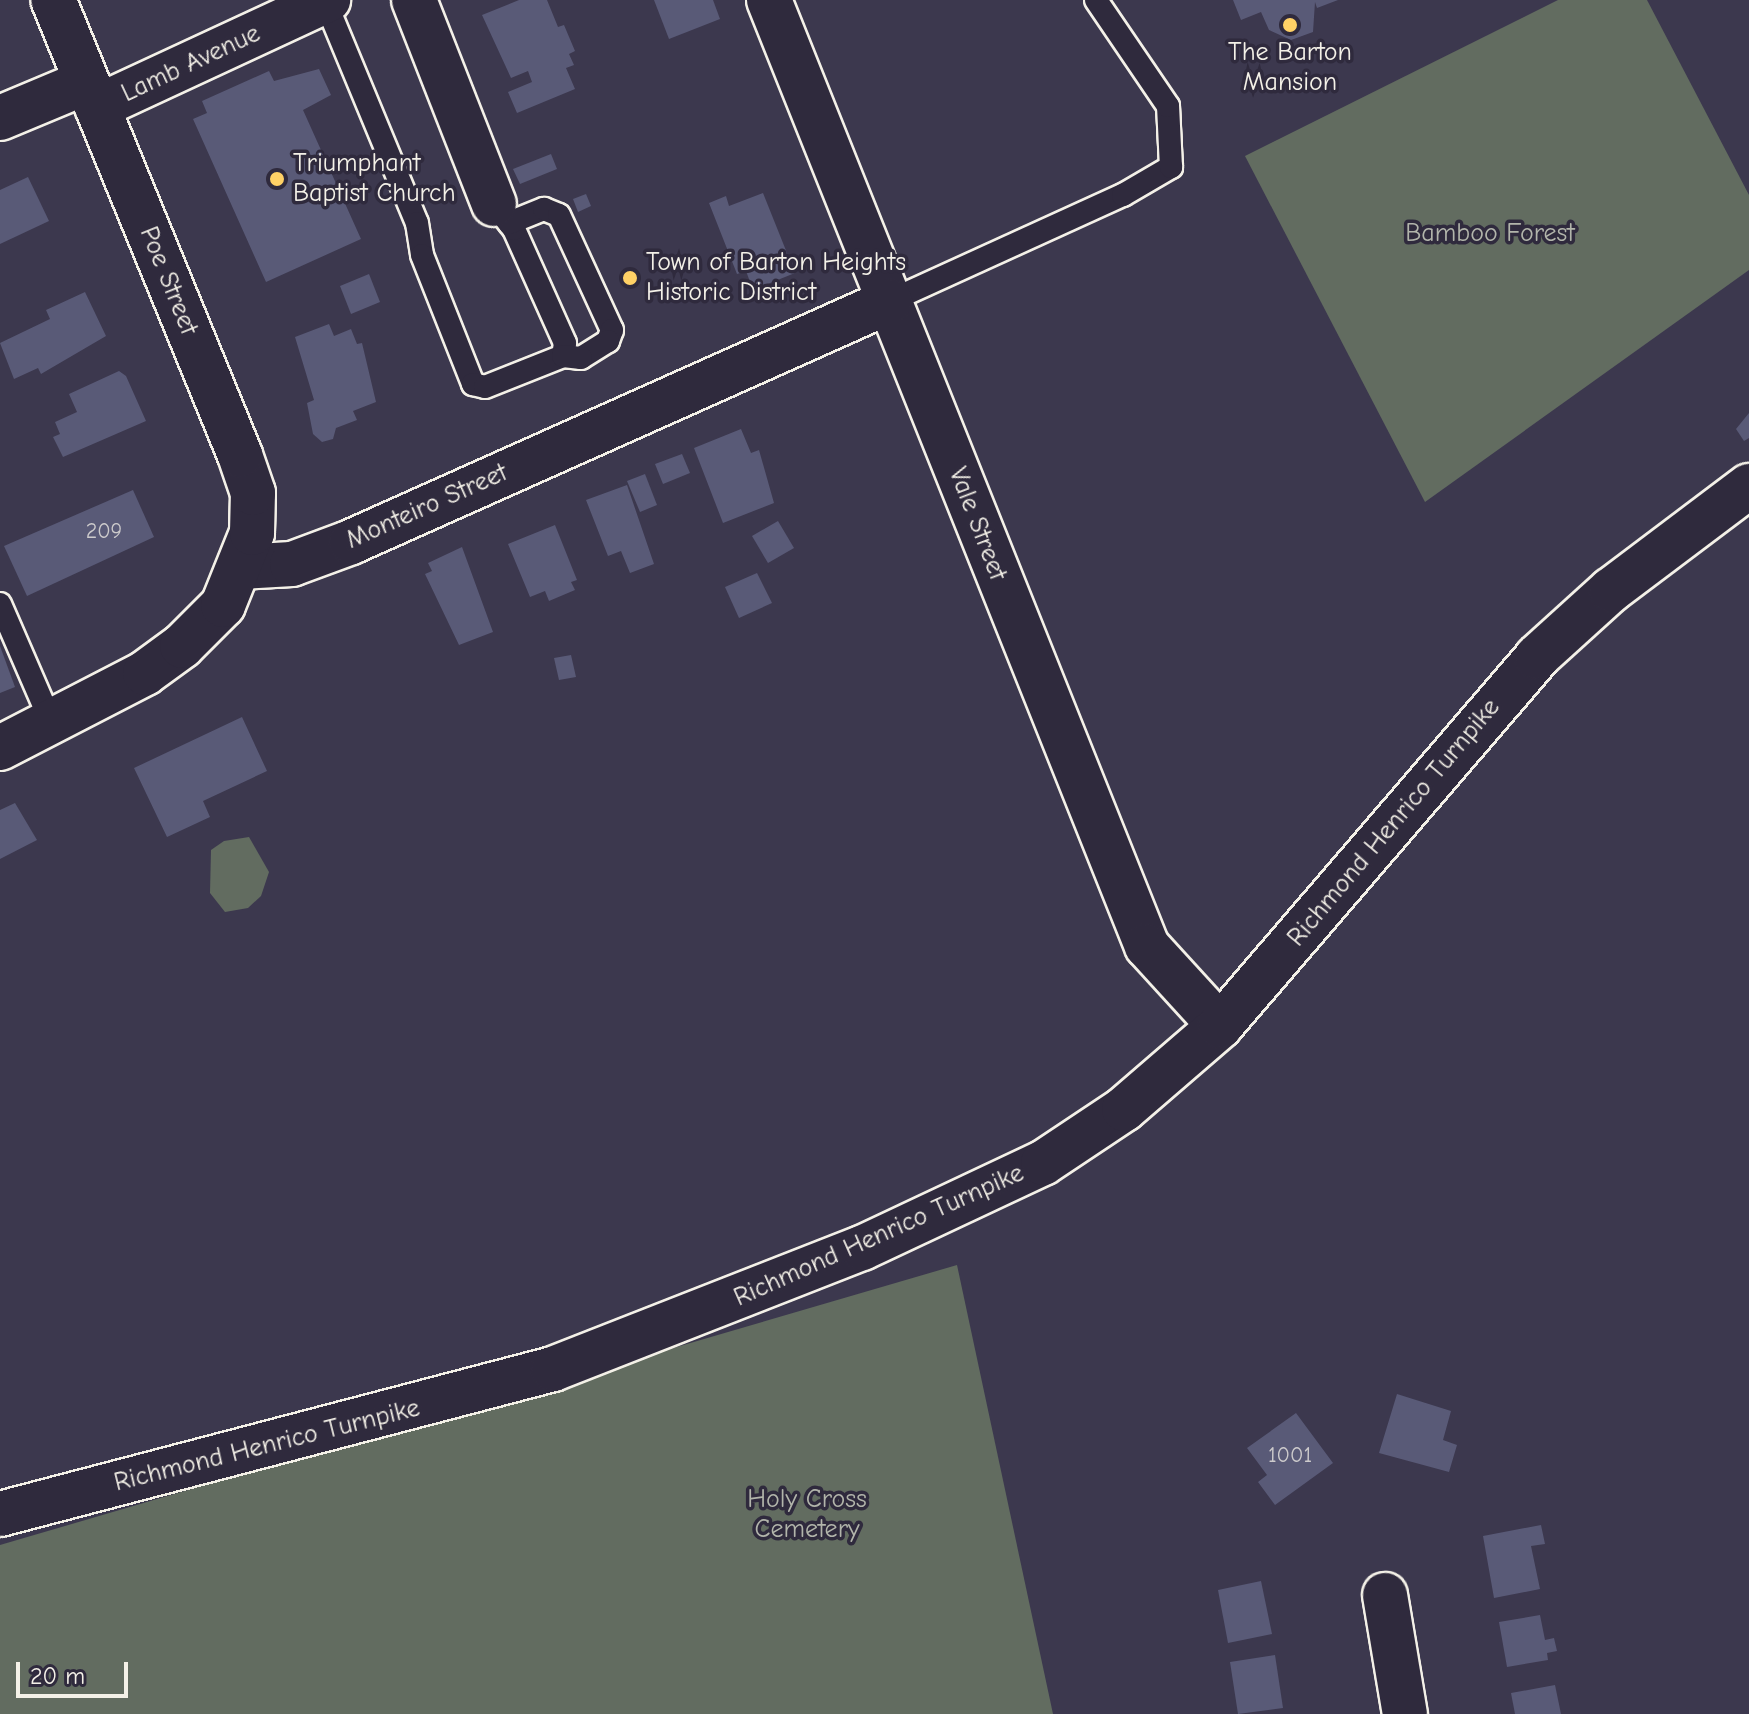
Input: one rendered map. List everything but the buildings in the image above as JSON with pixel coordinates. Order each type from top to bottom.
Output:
[{"type":"street","name":"Poe Street","points":[[53,0],[253,493],[252,533],[240,567]]},
{"type":"street","points":[[414,0],[501,214]]},
{"type":"street","name":"Vale Street","points":[[769,0],[1147,946],[1220,1026]]},
{"type":"street","name":"Lamb Avenue","points":[[0,118],[91,95],[327,1]]},
{"type":"street","name":"Monteiro Street","points":[[240,567],[292,564],[351,542],[890,301]]},
{"type":"street","name":"Richmond Henrico Turnpike","points":[[0,1514],[412,1410],[553,1369],[690,1319],[889,1237],[1043,1163],[1124,1109],[1220,1026],[1537,657],[1611,590],[1749,486]]},
{"type":"street","points":[[0,748],[52,724],[182,646],[223,605],[240,567]]},
{"type":"street","points":[[1385,1595],[1405,1714]]},
{"type":"lane","points":[[890,301],[1123,195],[1171,167],[1168,106],[1096,0]]},
{"type":"lane","points":[[327,1],[417,223],[422,255],[473,384],[485,387],[563,356],[581,358],[608,341],[612,330],[559,215],[544,209],[501,214],[565,343],[563,356]]},
{"type":"lane","points":[[0,604],[52,724]]},
{"type":"green space","name":"Bamboo Forest","points":[[1558,0],[1647,0],[1749,195],[1749,270],[1425,502],[1245,156]]},
{"type":"green space","points":[[249,837],[269,872],[261,896],[248,908],[225,912],[210,893],[211,850],[224,841]]},
{"type":"green space","name":"Holy Cross Cemetery","points":[[957,1265],[1053,1714],[0,1714],[0,1545]]},
{"type":"place","name":"The Barton Mansion","points":[[1290,25]]},
{"type":"place","name":"Triumphant Baptist Church","points":[[277,179]]},
{"type":"place","name":"Town of Barton Heights Historic District","points":[[630,278]]}]
